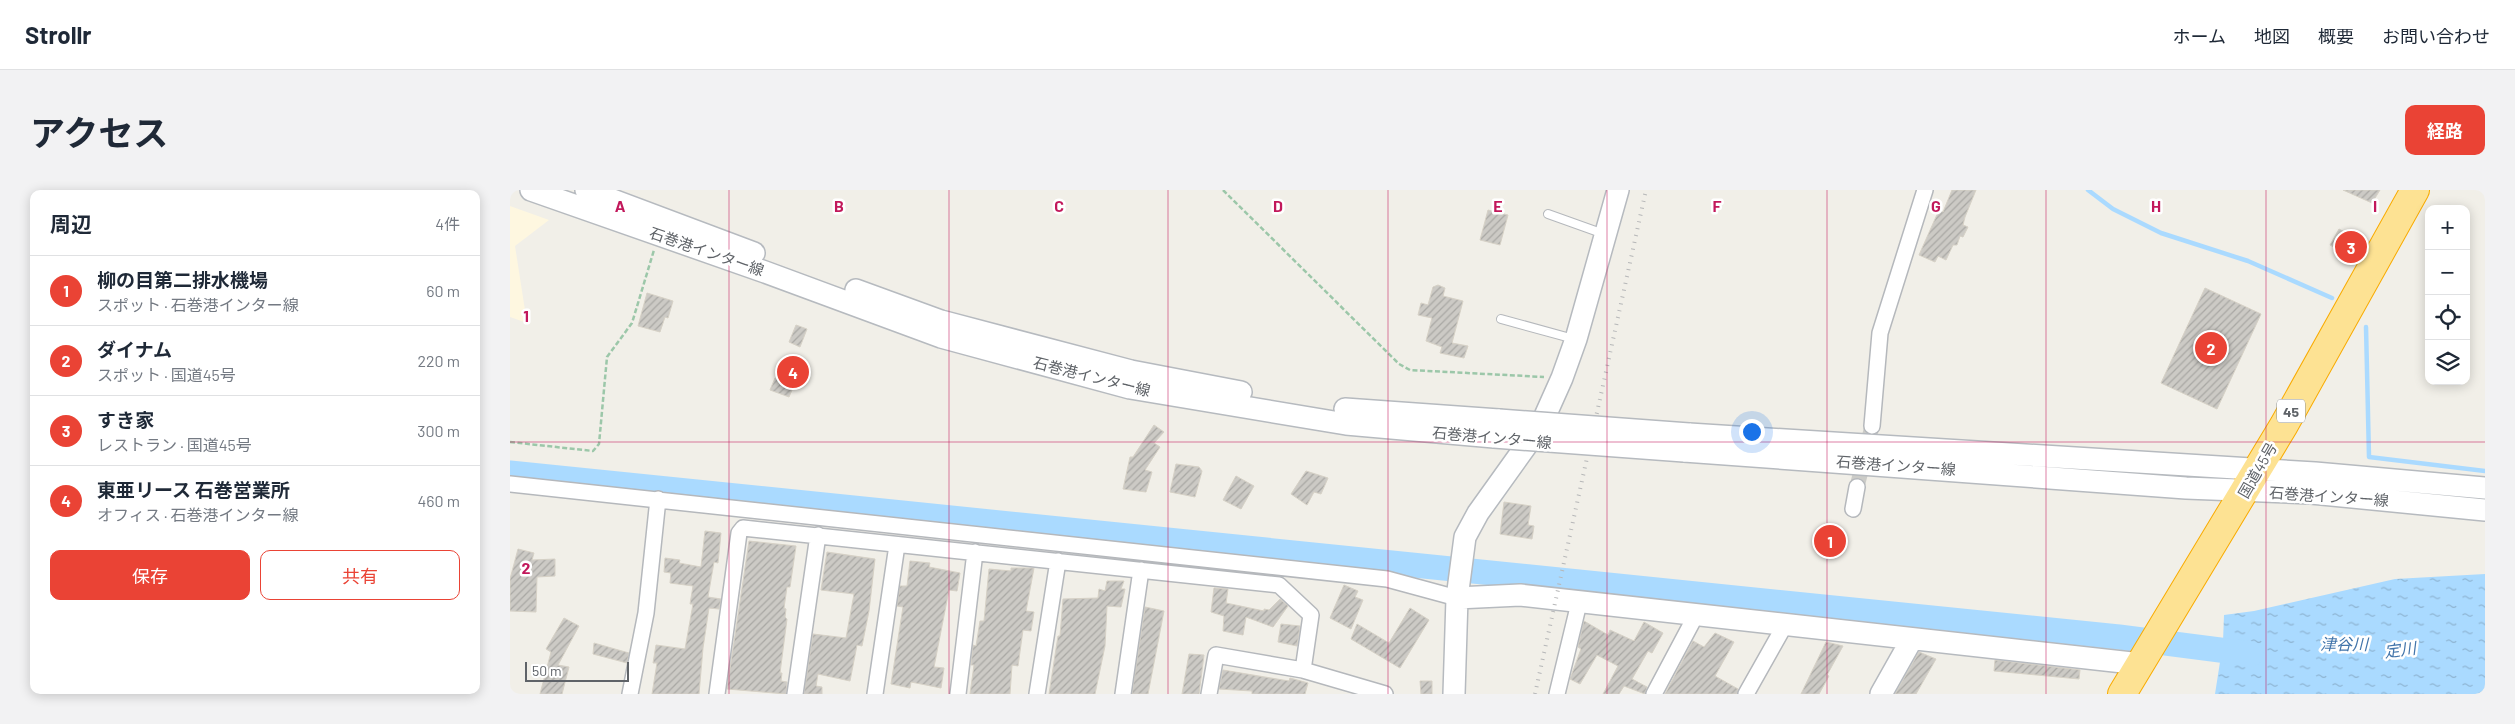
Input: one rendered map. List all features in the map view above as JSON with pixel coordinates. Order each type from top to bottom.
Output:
[{"type":"highway","name":"国道45号","points":[[2122,694],[2252,480],[2415,190]]},
{"type":"main road","name":"石巻港インター線","points":[[531,190],[941,337],[1130,388],[1346,424],[1496,429],[1686,442],[2186,488],[2252,480],[2485,488]]},
{"type":"main road","name":"石巻港インター線","points":[[586,190],[941,321],[1131,371],[1280,400],[1496,429]]},
{"type":"main road","points":[[1454,694],[1458,593],[1465,537],[1478,513],[1541,425],[1562,378],[1576,339],[1618,190]]},
{"type":"main road","name":"石巻港インター線","points":[[2252,480],[2320,494],[2485,510]]},
{"type":"main road","points":[[1458,593],[1520,595],[1696,616],[1786,623],[1912,639],[2144,659]]},
{"type":"main road","points":[[1881,694],[1912,639]]},
{"type":"street","points":[[1872,426],[1880,333],[1925,190]]},
{"type":"street","points":[[510,484],[1387,579],[1458,593]]},
{"type":"street","points":[[1853,509],[1857,487]]},
{"type":"street","points":[[630,694],[646,613],[658,500]]},
{"type":"street","points":[[716,694],[739,533],[743,528],[1278,585],[1312,615],[1303,670]]},
{"type":"street","points":[[795,694],[818,535]]},
{"type":"street","points":[[875,694],[897,545]]},
{"type":"street","points":[[958,694],[975,552]]},
{"type":"street","points":[[1037,694],[1058,561]]},
{"type":"street","points":[[1123,694],[1141,570]]},
{"type":"street","points":[[1557,694],[1579,603]]},
{"type":"street","points":[[1654,694],[1696,616]]},
{"type":"street","points":[[1746,694],[1786,623]]},
{"type":"street","points":[[1209,694],[1216,655],[1303,670],[1365,691],[1385,694]]},
{"type":"lane","points":[[1548,214],[1606,234]]},
{"type":"lane","points":[[1502,318],[1576,339]]},
{"type":"path","points":[[1223,190],[1399,364],[1410,370],[1562,378]]},
{"type":"path","points":[[510,442],[593,451],[599,444],[607,357],[632,323],[658,234]]},
{"type":"shaded area","points":[[510,206],[549,220],[515,246],[527,323],[510,317]]},
{"type":"water","name":"津谷川","points":[[2485,574],[2485,694],[2215,694],[2220,662],[2216,660],[2217,644],[2223,642],[2224,615],[2254,611],[2395,579]]},
{"type":"building","points":[[1952,190],[1976,190],[1963,225],[1968,227],[1963,237],[1960,236],[1957,245],[1953,245],[1946,260],[1938,256],[1935,262],[1919,255],[1939,210],[1943,212]]},
{"type":"building","points":[[2343,190],[2380,190],[2372,203]]},
{"type":"building","points":[[1488,210],[1508,215],[1500,245],[1480,240]]},
{"type":"building","points":[[2339,229],[2366,244],[2357,260],[2330,245]]},
{"type":"building","points":[[1438,285],[1445,288],[1443,296],[1463,301],[1452,343],[1468,346],[1464,358],[1440,353],[1442,347],[1426,341],[1432,318],[1418,315],[1421,303],[1428,305],[1433,287]]},
{"type":"building","points":[[2205,288],[2261,314],[2217,409],[2161,383]]},
{"type":"building","points":[[647,293],[673,301],[668,318],[665,317],[660,332],[638,326]]},
{"type":"building","points":[[796,325],[807,329],[800,347],[789,342]]},
{"type":"building","points":[[785,365],[805,373],[800,385],[795,383],[789,397],[770,390],[775,378],[779,380]]},
{"type":"building","points":[[1154,425],[1164,432],[1154,443],[1160,447],[1145,470],[1152,472],[1146,492],[1123,489],[1130,457],[1133,457]]},
{"type":"building","points":[[1176,464],[1199,467],[1202,471],[1195,497],[1170,492]]},
{"type":"building","points":[[1306,471],[1328,478],[1321,494],[1314,492],[1307,505],[1291,494]]},
{"type":"building","points":[[1236,476],[1254,486],[1241,509],[1223,500]]},
{"type":"building","points":[[1504,502],[1531,506],[1528,525],[1534,526],[1532,539],[1500,534]]},
{"type":"building","points":[[1824,524],[1845,531],[1836,558],[1815,551]]},
{"type":"building","points":[[705,531],[721,533],[718,563],[714,562],[708,597],[721,599],[719,609],[709,608],[699,694],[652,694],[657,663],[653,663],[656,645],[685,649],[693,604],[690,604],[693,586],[670,583],[671,573],[664,572],[665,558],[680,560],[679,563],[701,567]]},
{"type":"building","points":[[749,541],[796,546],[790,587],[787,587],[784,608],[786,609],[785,617],[787,619],[780,673],[782,673],[781,681],[787,682],[786,694],[727,689]]},
{"type":"building","points":[[518,549],[534,553],[532,560],[555,559],[555,576],[537,577],[536,612],[510,611],[510,579]]},
{"type":"building","points":[[827,552],[875,559],[869,611],[862,646],[857,645],[850,681],[818,674],[816,686],[822,687],[822,694],[804,694],[813,634],[846,638],[854,594],[821,590]]},
{"type":"building","points":[[910,561],[930,563],[929,567],[960,573],[957,591],[949,590],[934,667],[944,668],[941,688],[911,682],[910,688],[891,684],[903,607],[897,606],[900,586],[907,586]]},
{"type":"building","points":[[1011,568],[1034,568],[1026,611],[1034,612],[1031,631],[1023,630],[1018,666],[1012,665],[1010,694],[970,694],[974,665],[971,665],[973,645],[976,646],[980,621],[984,621],[989,569],[1011,571]]},
{"type":"building","points":[[1107,581],[1124,581],[1121,589],[1125,589],[1121,607],[1107,606],[1105,646],[1095,694],[1049,694],[1058,636],[1060,636],[1063,599],[1098,598],[1099,589],[1105,591]]},
{"type":"building","points":[[1344,585],[1358,591],[1355,597],[1363,600],[1351,629],[1330,618]]},
{"type":"building","points":[[1214,588],[1228,589],[1226,603],[1264,611],[1264,609],[1269,610],[1280,599],[1288,606],[1273,627],[1246,617],[1243,635],[1223,631],[1224,616],[1211,612]]},
{"type":"building","points":[[1145,607],[1164,611],[1148,694],[1132,694]]},
{"type":"building","points":[[1410,608],[1429,620],[1400,668],[1351,639],[1357,624],[1389,643]]},
{"type":"building","points":[[564,618],[579,626],[558,665],[569,667],[562,694],[540,694],[551,652],[546,649]]},
{"type":"building","points":[[1584,621],[1608,635],[1610,630],[1634,641],[1644,622],[1663,633],[1652,653],[1648,651],[1632,679],[1647,687],[1645,694],[1624,686],[1619,694],[1603,694],[1618,666],[1597,655],[1580,684],[1570,679],[1581,649],[1578,647]]},
{"type":"building","points":[[1281,624],[1300,626],[1297,646],[1278,642]]},
{"type":"building","points":[[1715,633],[1734,642],[1715,676],[1738,689],[1737,694],[1665,694],[1693,641],[1704,647]]},
{"type":"building","points":[[1826,642],[1843,646],[1819,694],[1801,694]]},
{"type":"building","points":[[594,643],[629,653],[627,663],[593,654]]},
{"type":"building","points":[[1919,652],[1936,659],[1916,694],[1895,694]]},
{"type":"building","points":[[1189,654],[1204,655],[1199,694],[1182,694]]},
{"type":"building","points":[[1995,660],[2080,670],[2079,679],[1994,671]]},
{"type":"building","points":[[1223,670],[1289,681],[1290,678],[1308,683],[1305,694],[1252,694],[1252,691],[1219,689]]},
{"type":"building","points":[[1420,681],[1432,681],[1432,694],[1421,694]]},
{"type":"waterway","points":[[2088,190],[2113,209],[2161,233],[2248,261],[2332,298]]},
{"type":"waterway","points":[[2366,327],[2369,457],[2485,471]]},
{"type":"waterway","points":[[510,473],[2119,637],[2251,654]]},
{"type":"tunnel","points":[[1857,487],[1872,426]]},
{"type":"railway","points":[[1535,694],[1646,190]]},
{"type":"place","name":"すき家","points":[[2351,247]]},
{"type":"place","name":"ダイナム","points":[[2211,348]]},
{"type":"place","name":"東亜リース 石巻営業所","points":[[793,372]]},
{"type":"place","name":"柳の目第二排水機場","points":[[1830,541]]},
{"type":"water label","name":"定川","points":[[2400,649]]}]
